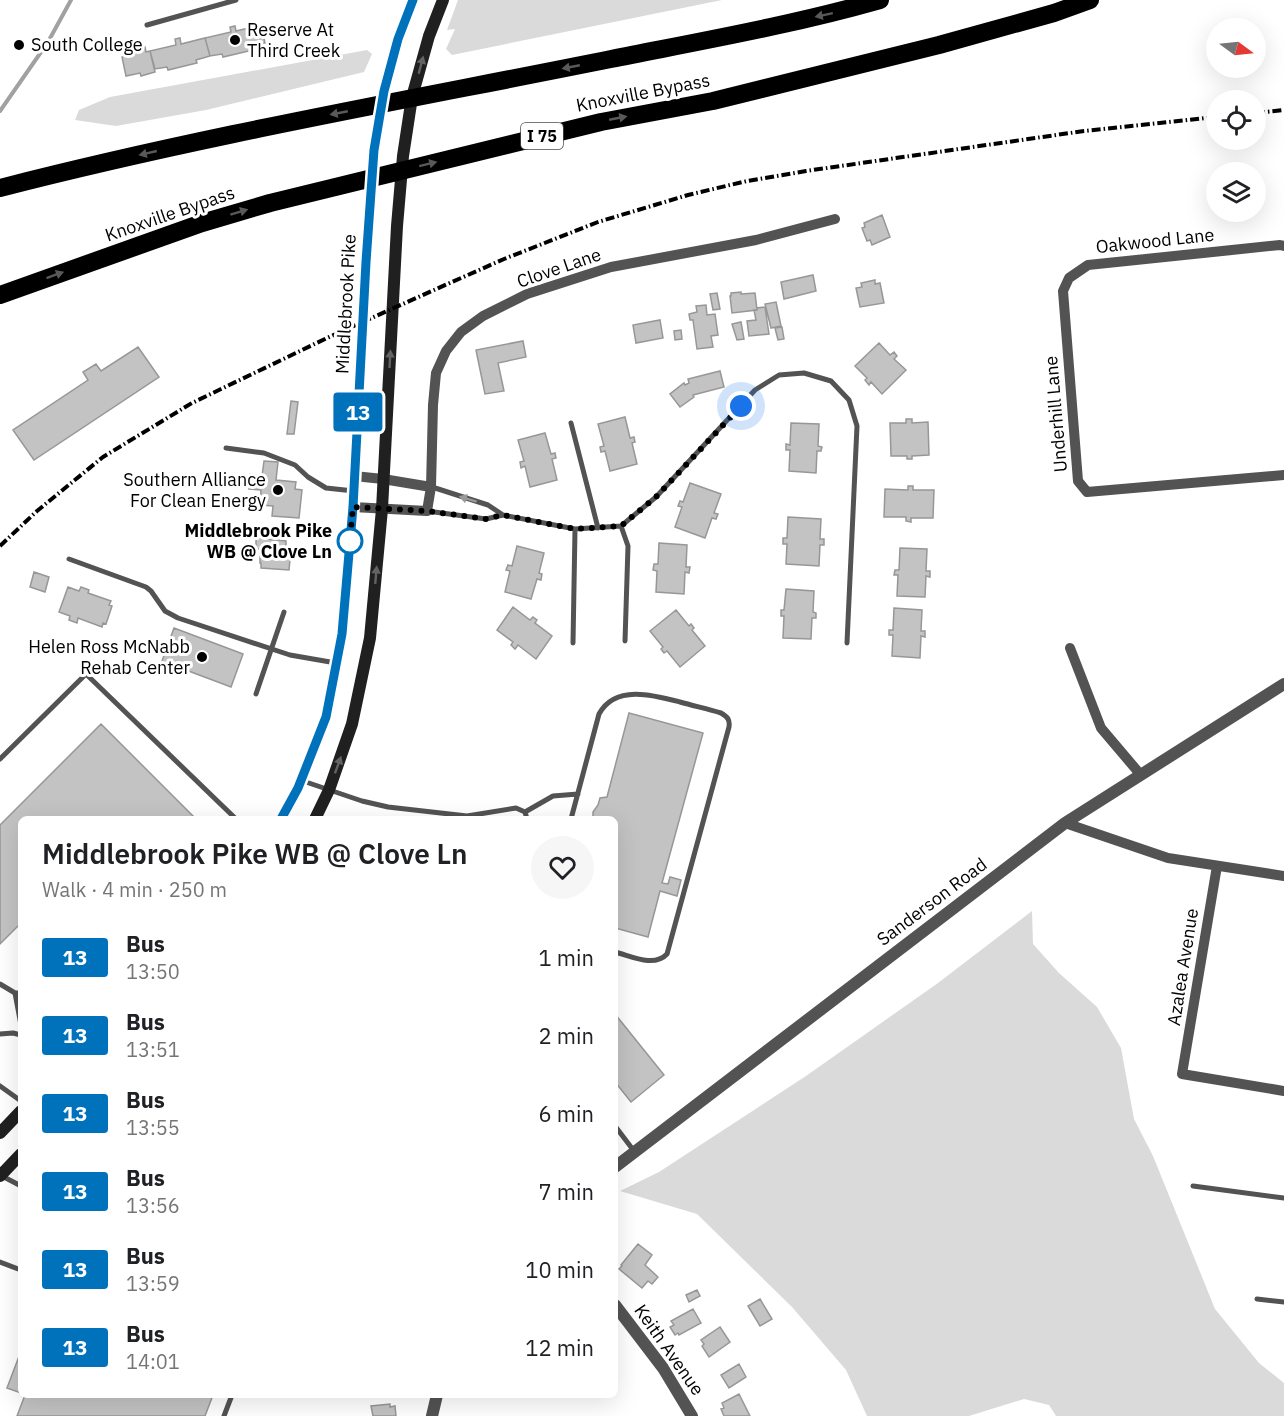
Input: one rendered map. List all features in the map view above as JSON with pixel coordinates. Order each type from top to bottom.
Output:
[{"type":"highway","points":[[0,188],[203,140],[711,39],[837,12],[880,0]]},
{"type":"highway","name":"Knoxville Bypass","points":[[0,295],[202,223],[270,203],[601,122],[713,101],[939,45],[1054,13],[1090,0]]},
{"type":"main road","name":"Middlebrook Pike","points":[[283,816],[301,780],[326,717],[342,634],[353,507],[374,150],[384,91],[398,39],[413,0]]},
{"type":"main road","points":[[316,816],[329,790],[352,724],[370,638],[382,508],[397,226],[403,156],[412,97],[429,36],[443,0]]},
{"type":"main road","points":[[0,1133],[18,1114]]},
{"type":"main road","points":[[0,1176],[18,1157]]},
{"type":"street","name":"Clove Lane","points":[[427,511],[431,487],[436,373],[446,351],[456,338],[483,316],[527,294],[611,267],[756,240],[835,219]]},
{"type":"street","name":"Oakwood Lane","points":[[1069,278],[1088,265],[1284,246]]},
{"type":"street","name":"Underhill Lane","points":[[1069,278],[1063,291],[1078,481],[1087,492],[1284,475]]},
{"type":"street","points":[[354,476],[431,487]]},
{"type":"street","points":[[353,507],[427,511]]},
{"type":"street","points":[[1070,648],[1101,728],[1140,774]]},
{"type":"street","name":"Sanderson Road","points":[[618,1165],[1065,823],[1284,684]]},
{"type":"street","points":[[1065,823],[1168,858],[1284,876]]},
{"type":"street","name":"Azalea Avenue","points":[[1217,866],[1182,1074],[1284,1091]]},
{"type":"street","name":"Keith Avenue","points":[[618,1309],[663,1368],[692,1416]]},
{"type":"street","points":[[432,1416],[436,1398]]},
{"type":"lane","points":[[147,26],[236,0]]},
{"type":"lane","points":[[431,487],[488,505],[503,515],[575,529],[621,526],[656,497],[755,390],[779,375],[804,373],[831,381],[849,400],[856,426],[847,643]]},
{"type":"lane","points":[[572,423],[598,528]]},
{"type":"lane","points":[[226,448],[264,453],[295,465],[326,488],[354,491]]},
{"type":"lane","points":[[427,511],[486,519],[503,515]]},
{"type":"lane","points":[[621,526],[628,546],[625,641]]},
{"type":"lane","points":[[573,643],[575,529]]},
{"type":"lane","points":[[69,559],[146,587],[169,614],[290,655],[336,663]]},
{"type":"lane","points":[[256,694],[284,612]]},
{"type":"lane","points":[[0,759],[86,674],[233,816]]},
{"type":"lane","points":[[572,816],[599,714],[608,702],[635,694],[651,694],[727,716],[729,727],[667,954],[662,959],[654,961],[618,953]]},
{"type":"lane","points":[[301,780],[362,801],[388,807],[467,816],[516,808],[525,812]]},
{"type":"lane","points":[[525,812],[554,795],[578,794]]},
{"type":"lane","points":[[525,812],[526,816]]},
{"type":"lane","points":[[0,984],[18,993]]},
{"type":"lane","points":[[0,1034],[18,1034]]},
{"type":"lane","points":[[0,1086],[18,1099]]},
{"type":"lane","points":[[618,1130],[635,1152]]},
{"type":"lane","points":[[0,1176],[18,1185]]},
{"type":"lane","points":[[1193,1186],[1284,1198]]},
{"type":"lane","points":[[0,1262],[18,1269]]},
{"type":"lane","points":[[1257,1299],[1284,1302]]},
{"type":"lane","points":[[224,1416],[231,1398]]},
{"type":"shaded area","points":[[458,0],[722,0],[452,55],[446,49],[455,29],[447,30]]},
{"type":"shaded area","points":[[367,50],[372,54],[364,72],[206,110],[116,126],[75,120],[79,110],[110,97]]},
{"type":"shaded area","points":[[1032,911],[1033,944],[1059,973],[1097,1007],[1121,1048],[1134,1119],[1153,1156],[1215,1309],[1259,1363],[1284,1383],[1284,1416],[1056,1416],[1049,1405],[1024,1399],[969,1416],[867,1416],[846,1370],[792,1307],[697,1214],[620,1191],[659,1172],[806,1076],[938,983]]},
{"type":"building","name":"Reserve At Third Creek","points":[[261,25],[265,43],[252,46],[253,50],[223,57],[222,54],[210,56],[205,38],[231,32],[230,27],[235,26],[236,31]]},
{"type":"building","name":"Reserve At Third Creek","points":[[180,38],[181,44],[205,38],[210,56],[196,60],[197,63],[168,70],[167,67],[155,69],[150,51],[176,45],[175,39]]},
{"type":"building","points":[[145,47],[146,52],[150,51],[155,72],[141,76],[140,73],[126,76],[122,57],[141,52],[140,48]]},
{"type":"building","points":[[882,215],[890,237],[872,245],[870,240],[867,241],[862,228],[865,227],[864,223]]},
{"type":"building","points":[[813,275],[816,291],[784,299],[781,282]]},
{"type":"building","points":[[875,280],[875,284],[880,283],[884,303],[860,307],[856,288],[862,287],[861,283]]},
{"type":"building","points":[[741,292],[741,294],[755,293],[757,310],[732,313],[731,293]]},
{"type":"building","points":[[717,293],[720,309],[713,310],[710,294]]},
{"type":"building","points":[[776,302],[781,326],[771,328],[765,304]]},
{"type":"building","points":[[706,305],[707,315],[715,314],[718,335],[711,336],[713,347],[697,349],[693,320],[690,320],[689,314],[697,312],[696,306]]},
{"type":"building","points":[[765,307],[769,334],[749,336],[747,321],[756,320],[754,310]]},
{"type":"building","points":[[660,320],[663,338],[636,343],[633,325]]},
{"type":"building","points":[[741,322],[744,339],[737,340],[732,324]]},
{"type":"building","points":[[782,327],[784,339],[778,340],[775,328]]},
{"type":"building","points":[[681,330],[682,339],[675,340],[674,331]]},
{"type":"building","points":[[523,341],[526,357],[498,363],[504,391],[485,394],[476,350]]},
{"type":"building","points":[[879,343],[890,355],[894,352],[897,356],[894,359],[906,370],[882,394],[871,382],[869,385],[865,380],[867,378],[855,366]]},
{"type":"building","points":[[138,347],[159,377],[34,460],[13,430],[88,380],[83,372],[96,364],[101,371]]},
{"type":"building","points":[[720,371],[724,387],[693,395],[694,397],[680,407],[670,394],[684,383],[685,385],[689,383],[688,379]]},
{"type":"building","points":[[291,401],[298,402],[294,434],[287,434]]},
{"type":"building","points":[[625,417],[630,438],[634,437],[635,442],[632,443],[637,464],[610,471],[605,451],[601,452],[600,447],[604,446],[598,424]]},
{"type":"building","points":[[906,419],[912,419],[912,423],[928,422],[929,455],[912,456],[912,459],[907,459],[907,456],[891,456],[890,423],[906,423]]},
{"type":"building","points":[[791,423],[819,424],[818,446],[822,447],[821,451],[817,451],[816,473],[789,471],[790,450],[786,450],[786,444],[790,445]]},
{"type":"building","points":[[545,433],[551,454],[555,453],[556,458],[552,459],[557,480],[530,487],[525,466],[521,468],[520,462],[524,461],[518,440]]},
{"type":"building","name":"Southern Alliance For Clean Energy","points":[[264,461],[278,462],[276,480],[296,482],[295,489],[302,490],[299,518],[272,516],[273,506],[260,505],[261,490],[249,489],[250,474],[262,476]]},
{"type":"building","points":[[690,483],[721,494],[714,513],[718,514],[716,519],[712,518],[705,538],[675,527],[682,507],[678,506],[680,501],[683,502]]},
{"type":"building","points":[[908,486],[913,486],[913,490],[934,490],[933,518],[911,518],[911,522],[906,521],[906,517],[884,517],[885,489],[908,490]]},
{"type":"building","points":[[788,517],[821,519],[820,539],[824,539],[824,545],[820,545],[819,566],[786,564],[787,544],[783,544],[783,538],[787,538]]},
{"type":"building","points":[[256,538],[286,541],[286,548],[291,549],[289,570],[261,568],[260,553],[267,554],[268,550],[256,549]]},
{"type":"building","points":[[659,543],[687,545],[686,567],[690,567],[689,573],[685,572],[684,594],[656,592],[657,571],[653,570],[654,564],[658,564]]},
{"type":"building","points":[[517,546],[544,553],[539,573],[542,574],[541,580],[537,579],[531,599],[505,592],[510,571],[506,570],[508,565],[512,566]]},
{"type":"building","points":[[900,548],[927,549],[926,571],[930,571],[930,577],[926,576],[925,597],[897,596],[898,575],[894,575],[895,570],[899,570]]},
{"type":"building","points":[[34,572],[49,577],[45,592],[30,587]]},
{"type":"building","points":[[68,587],[79,591],[81,587],[89,590],[88,593],[111,601],[109,605],[112,606],[106,624],[103,623],[102,627],[78,618],[77,623],[69,620],[70,616],[59,612]]},
{"type":"building","points":[[786,589],[814,591],[813,612],[816,613],[816,618],[812,618],[811,639],[783,638],[784,616],[781,616],[781,610],[784,610]]},
{"type":"building","points":[[513,607],[530,620],[533,617],[537,620],[535,623],[552,636],[536,659],[518,645],[515,649],[511,645],[513,642],[497,630]]},
{"type":"building","points":[[894,608],[922,610],[921,631],[925,631],[925,637],[921,636],[920,658],[892,656],[893,635],[889,635],[889,630],[893,630]]},
{"type":"building","points":[[676,610],[689,626],[691,624],[694,628],[692,630],[705,646],[680,667],[667,651],[664,653],[661,649],[663,647],[650,631]]},
{"type":"building","name":"Helen Ross McNabb Rehab Center","points":[[174,628],[243,654],[231,687],[162,661]]},
{"type":"building","points":[[629,713],[703,733],[662,883],[668,884],[670,877],[681,880],[677,896],[660,891],[648,937],[618,929],[618,816],[593,816],[600,798],[607,797]]},
{"type":"building","points":[[101,724],[193,816],[18,816],[18,926],[0,944],[0,825]]},
{"type":"building","points":[[618,1018],[664,1075],[631,1102],[618,1086]]},
{"type":"building","points":[[638,1244],[652,1255],[645,1265],[658,1277],[652,1284],[648,1281],[642,1288],[619,1269]]},
{"type":"building","points":[[697,1290],[700,1296],[689,1302],[686,1295]]},
{"type":"building","points":[[760,1299],[772,1319],[760,1326],[748,1306]]},
{"type":"building","points":[[693,1309],[701,1323],[675,1335],[670,1327],[674,1325],[671,1321]]},
{"type":"building","points":[[720,1327],[730,1342],[709,1357],[701,1340]]},
{"type":"building","points":[[18,1359],[18,1392],[7,1388]]},
{"type":"building","points":[[739,1364],[746,1377],[729,1388],[721,1375]]},
{"type":"building","points":[[739,1394],[750,1416],[724,1416],[721,1409],[724,1408],[722,1403]]},
{"type":"building","points":[[24,1398],[212,1398],[205,1416],[17,1416]]},
{"type":"building","points":[[390,1404],[390,1407],[395,1406],[396,1416],[373,1416],[371,1406]]},
{"type":"waterway","points":[[0,111],[48,42],[71,0]]},
{"type":"railway","points":[[1266,112],[1284,110]]},
{"type":"railway","points":[[0,546],[37,511],[103,457],[192,403],[434,290],[504,259],[598,222],[688,195],[747,181],[1084,131],[1206,118]]},
{"type":"bus line","name":"13","points":[[283,816],[298,788],[326,717],[342,634],[353,507],[374,150],[384,91],[398,39],[413,0]]},
{"type":"place","name":"Reserve At Third Creek","points":[[235,40]]},
{"type":"place","name":"South College","points":[[19,45]]},
{"type":"place","name":"Southern Alliance For Clean Energy","points":[[278,490]]},
{"type":"place","name":"Middlebrook Pike WB @ Clove Ln","points":[[350,541]]},
{"type":"place","name":"Helen Ross McNabb Rehab Center","points":[[202,657]]},
{"type":"route","points":[[350,541],[349,549],[353,507],[427,511],[486,519],[503,515],[575,529],[621,526],[656,497],[741,406]]}]
